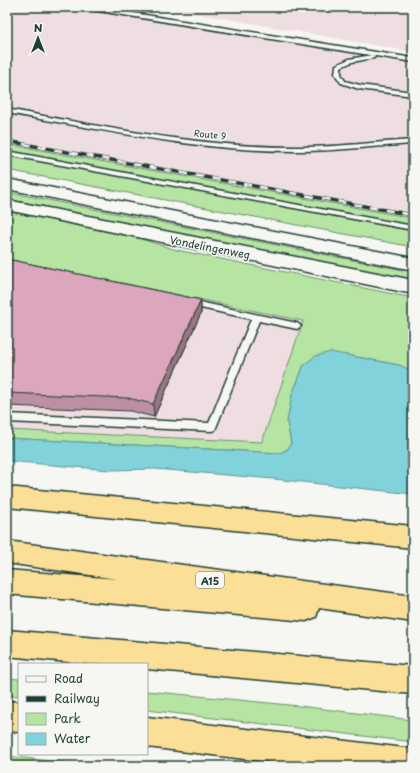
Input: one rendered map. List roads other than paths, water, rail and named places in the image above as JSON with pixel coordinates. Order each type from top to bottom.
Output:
[{"type":"highway","points":[[7,498],[413,537]]},
{"type":"highway","name":"A15","points":[[7,552],[413,609]]},
{"type":"highway","name":"A15","points":[[7,582],[413,616]]},
{"type":"highway","points":[[7,643],[413,680]]},
{"type":"highway","points":[[7,716],[18,717]]},
{"type":"highway","points":[[148,732],[413,764]]},
{"type":"main road","name":"Vondelingenweg","points":[[7,184],[413,264]]},
{"type":"main road","name":"Vondelingenweg","points":[[7,205],[413,287]]},
{"type":"lane","points":[[86,7],[413,60]]},
{"type":"lane","points":[[384,55],[351,60],[338,66],[338,74],[343,82],[359,87],[413,94]]},
{"type":"lane","name":"Route 9","points":[[7,111],[140,134],[218,145],[301,149],[413,142]]},
{"type":"lane","points":[[7,153],[413,228]]},
{"type":"lane","points":[[181,300],[297,326]]},
{"type":"lane","points":[[7,418],[212,427],[256,317]]},
{"type":"water","points":[[331,352],[399,365],[408,369],[413,375],[413,494],[274,479],[155,469],[110,470],[7,461],[7,438],[280,453],[288,449],[291,443],[287,422],[292,395],[304,365],[315,356]]},
{"type":"railway","points":[[7,141],[413,215]]}]
